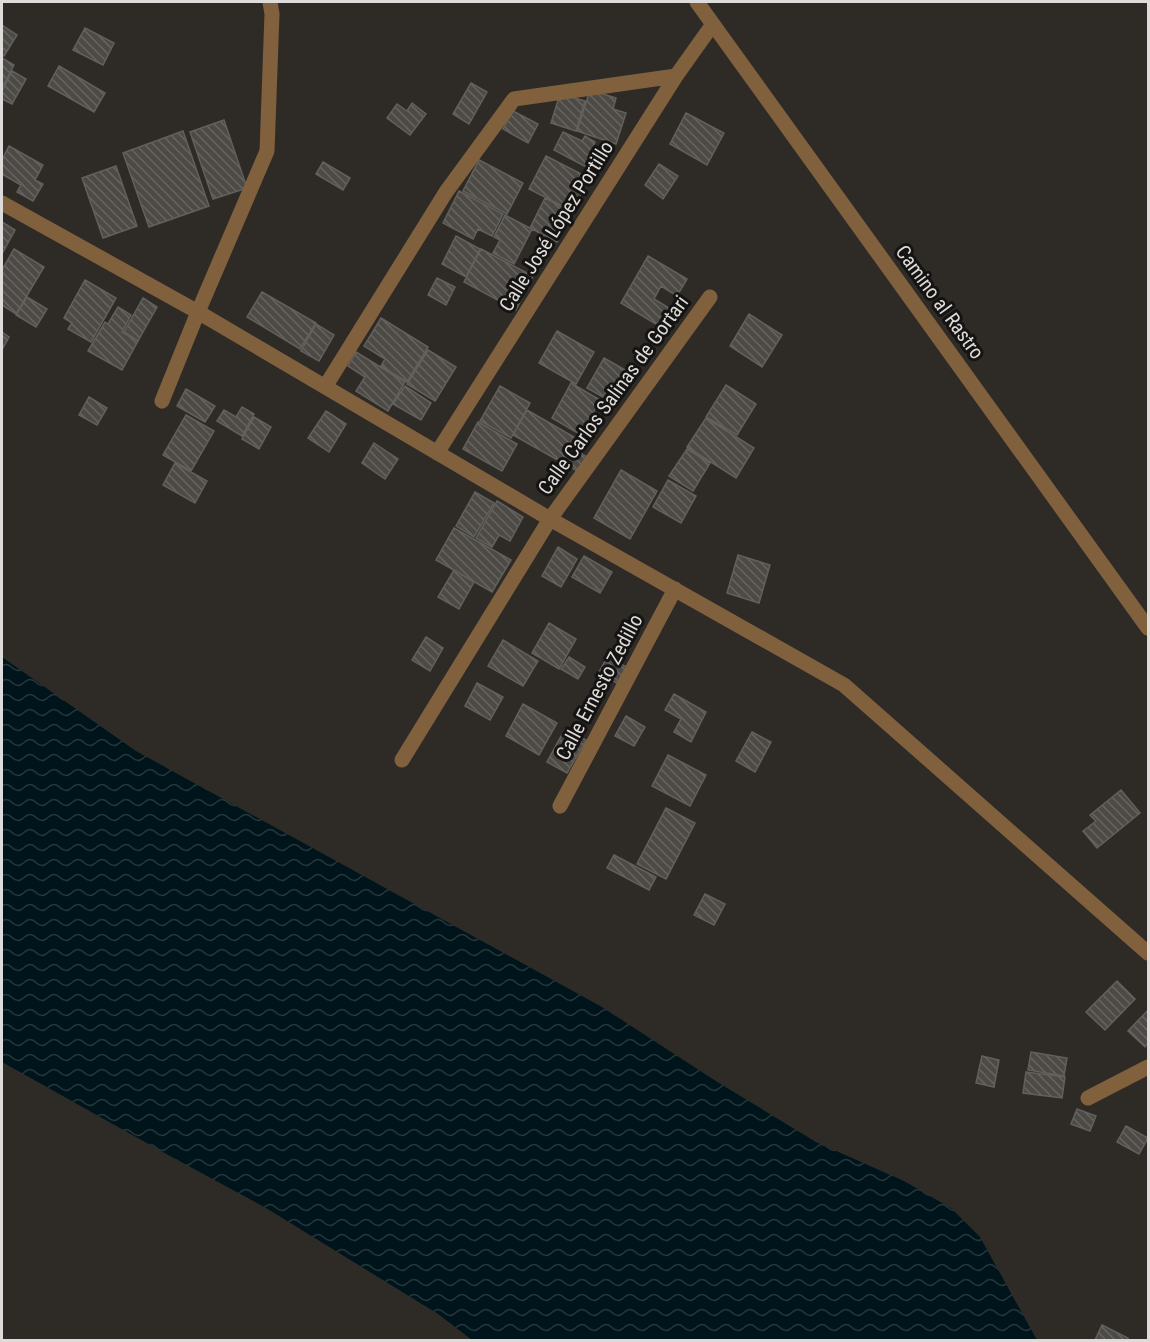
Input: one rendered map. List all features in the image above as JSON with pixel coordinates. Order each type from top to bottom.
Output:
[{"type":"street","points":[[162,401],[267,151],[272,14],[270,2]]},
{"type":"street","name":"Camino al Rastro","points":[[698,2],[1149,628]]},
{"type":"street","name":"Calle José López Portillo","points":[[437,453],[676,76],[713,24]]},
{"type":"street","points":[[325,387],[446,192],[514,99],[676,76]]},
{"type":"street","points":[[2,203],[198,312],[550,519],[844,686],[1149,953]]},
{"type":"street","name":"Calle Carlos Salinas de Gortari","points":[[402,760],[550,519],[710,297]]},
{"type":"street","name":"Calle Ernesto Zedillo","points":[[560,806],[675,589]]},
{"type":"street","points":[[1088,1098],[1149,1067]]},
{"type":"water","points":[[2,657],[136,751],[602,1007],[719,1083],[816,1142],[904,1181],[951,1208],[980,1237],[1037,1340],[472,1340],[438,1314],[266,1208],[2,1062]]},
{"type":"building","points":[[2,25],[17,35],[4,56],[2,55]]},
{"type":"building","points":[[85,28],[114,43],[103,65],[73,50]]},
{"type":"building","points":[[2,58],[14,65],[2,88]]},
{"type":"building","points":[[59,66],[105,93],[94,112],[48,86]]},
{"type":"building","points":[[12,71],[26,79],[12,104],[2,99],[2,91]]},
{"type":"building","points":[[471,83],[487,92],[469,124],[453,114]]},
{"type":"building","points":[[590,90],[616,98],[613,109],[626,113],[616,144],[577,131]]},
{"type":"building","points":[[560,94],[585,101],[576,131],[551,123]]},
{"type":"building","points":[[412,103],[426,114],[410,135],[387,118],[397,104],[407,111]]},
{"type":"building","points":[[513,111],[538,124],[528,143],[503,129]]},
{"type":"building","points":[[686,113],[724,133],[707,165],[670,144]]},
{"type":"building","points":[[224,120],[247,188],[213,199],[190,132]]},
{"type":"building","points":[[183,131],[209,206],[149,227],[123,153]]},
{"type":"building","points":[[563,132],[582,141],[585,136],[595,142],[593,147],[598,150],[588,168],[554,150]]},
{"type":"building","points":[[9,146],[43,165],[35,180],[43,184],[33,201],[17,192],[21,185],[2,174],[2,160]]},
{"type":"building","points":[[546,156],[589,178],[572,211],[529,189]]},
{"type":"building","points":[[479,160],[523,183],[507,214],[463,191]]},
{"type":"building","points":[[323,162],[350,178],[343,190],[316,174]]},
{"type":"building","points":[[659,164],[678,176],[663,199],[645,185]]},
{"type":"building","points":[[116,166],[137,226],[103,238],[82,178]]},
{"type":"building","points":[[459,191],[503,214],[492,236],[478,229],[473,239],[443,223]]},
{"type":"building","points":[[545,198],[572,212],[557,242],[530,228]]},
{"type":"building","points":[[505,215],[532,229],[514,264],[493,253],[500,240],[494,237]]},
{"type":"building","points":[[2,222],[15,230],[2,254]]},
{"type":"building","points":[[456,236],[480,249],[466,277],[442,264]]},
{"type":"building","points":[[14,249],[44,267],[16,314],[2,305],[2,270]]},
{"type":"building","points":[[481,249],[533,276],[516,310],[464,282]]},
{"type":"building","points":[[648,256],[687,279],[677,296],[661,286],[654,299],[669,308],[659,326],[621,303]]},
{"type":"building","points":[[437,278],[455,287],[446,305],[428,295]]},
{"type":"building","points":[[85,280],[116,298],[91,342],[68,329],[72,323],[64,318]]},
{"type":"building","points":[[262,292],[316,323],[300,349],[247,317]]},
{"type":"building","points":[[27,297],[47,309],[36,327],[16,315]]},
{"type":"building","points":[[143,298],[157,307],[138,341],[124,332]]},
{"type":"building","points":[[118,307],[131,315],[122,332],[138,341],[122,370],[88,351],[105,322],[108,324]]},
{"type":"building","points":[[749,314],[782,335],[762,367],[730,346]]},
{"type":"building","points":[[381,318],[428,347],[407,382],[381,366],[385,359],[364,346]]},
{"type":"building","points":[[316,324],[334,335],[319,361],[301,351]]},
{"type":"building","points":[[557,331],[594,352],[576,384],[539,363]]},
{"type":"building","points":[[2,332],[9,337],[2,350]]},
{"type":"building","points":[[428,350],[456,367],[435,401],[407,384]]},
{"type":"building","points":[[356,352],[405,382],[388,411],[356,391],[365,377],[348,366]]},
{"type":"building","points":[[604,358],[634,375],[626,391],[612,383],[603,397],[587,388]]},
{"type":"building","points":[[571,383],[600,400],[581,435],[552,418]]},
{"type":"building","points":[[726,385],[756,404],[737,435],[706,417]]},
{"type":"building","points":[[405,386],[431,403],[421,420],[393,404]]},
{"type":"building","points":[[500,386],[530,403],[511,438],[480,421]]},
{"type":"building","points":[[186,389],[215,406],[205,422],[177,406]]},
{"type":"building","points":[[89,397],[107,408],[97,425],[79,415]]},
{"type":"building","points":[[242,407],[254,414],[242,436],[217,421],[224,410],[236,417]]},
{"type":"building","points":[[527,410],[574,437],[569,446],[587,457],[579,472],[513,435]]},
{"type":"building","points":[[326,411],[346,424],[329,452],[308,438]]},
{"type":"building","points":[[186,415],[214,431],[191,471],[163,455]]},
{"type":"building","points":[[254,417],[271,427],[259,449],[242,439]]},
{"type":"building","points":[[706,418],[754,448],[736,478],[687,447]]},
{"type":"building","points":[[478,422],[517,444],[502,471],[463,449]]},
{"type":"building","points":[[374,443],[398,459],[385,479],[362,463]]},
{"type":"building","points":[[687,449],[710,463],[693,491],[669,476]]},
{"type":"building","points":[[175,463],[207,481],[195,503],[163,485]]},
{"type":"building","points":[[621,470],[657,491],[630,539],[594,518]]},
{"type":"building","points":[[668,480],[696,496],[681,523],[653,507]]},
{"type":"building","points":[[475,492],[494,503],[474,537],[456,526]]},
{"type":"building","points":[[497,501],[523,517],[510,541],[499,535],[492,547],[476,538]]},
{"type":"building","points":[[454,528],[511,560],[492,592],[436,560]]},
{"type":"building","points":[[558,547],[577,559],[561,587],[542,576]]},
{"type":"building","points":[[738,555],[770,565],[759,603],[727,593]]},
{"type":"building","points":[[584,556],[612,572],[600,593],[572,577]]},
{"type":"building","points":[[454,570],[474,582],[459,609],[438,597]]},
{"type":"building","points":[[549,623],[576,639],[559,669],[532,653]]},
{"type":"building","points":[[426,637],[443,648],[430,671],[412,660]]},
{"type":"building","points":[[503,640],[538,661],[523,686],[488,666]]},
{"type":"building","points":[[608,656],[628,668],[618,684],[599,672]]},
{"type":"building","points":[[569,657],[585,667],[578,679],[561,669]]},
{"type":"building","points":[[477,683],[503,697],[490,720],[465,706]]},
{"type":"building","points":[[674,694],[706,712],[691,742],[674,732],[681,719],[665,710]]},
{"type":"building","points":[[523,704],[557,723],[539,755],[506,736]]},
{"type":"building","points":[[626,716],[645,727],[634,746],[615,736]]},
{"type":"building","points":[[565,729],[586,740],[567,773],[547,762]]},
{"type":"building","points":[[752,732],[771,742],[755,772],[736,761]]},
{"type":"building","points":[[668,755],[706,775],[690,806],[652,786]]},
{"type":"building","points":[[1121,790],[1140,813],[1097,848],[1083,831],[1096,821],[1090,815]]},
{"type":"building","points":[[666,808],[695,823],[666,879],[637,864]]},
{"type":"building","points":[[614,855],[656,877],[649,890],[607,868]]},
{"type":"building","points":[[705,894],[725,904],[714,925],[694,915]]},
{"type":"building","points":[[1117,981],[1135,999],[1105,1030],[1086,1012]]},
{"type":"building","points":[[1148,1010],[1148,1043],[1145,1047],[1128,1031]]},
{"type":"building","points":[[1031,1052],[1067,1058],[1064,1076],[1028,1070]]},
{"type":"building","points":[[982,1056],[999,1060],[994,1087],[976,1083]]},
{"type":"building","points":[[1026,1072],[1065,1077],[1062,1098],[1023,1093]]},
{"type":"building","points":[[1077,1109],[1096,1116],[1090,1131],[1071,1124]]},
{"type":"building","points":[[1126,1126],[1148,1138],[1139,1154],[1117,1142]]},
{"type":"building","points":[[1102,1325],[1128,1338],[1127,1340],[1095,1340]]}]
